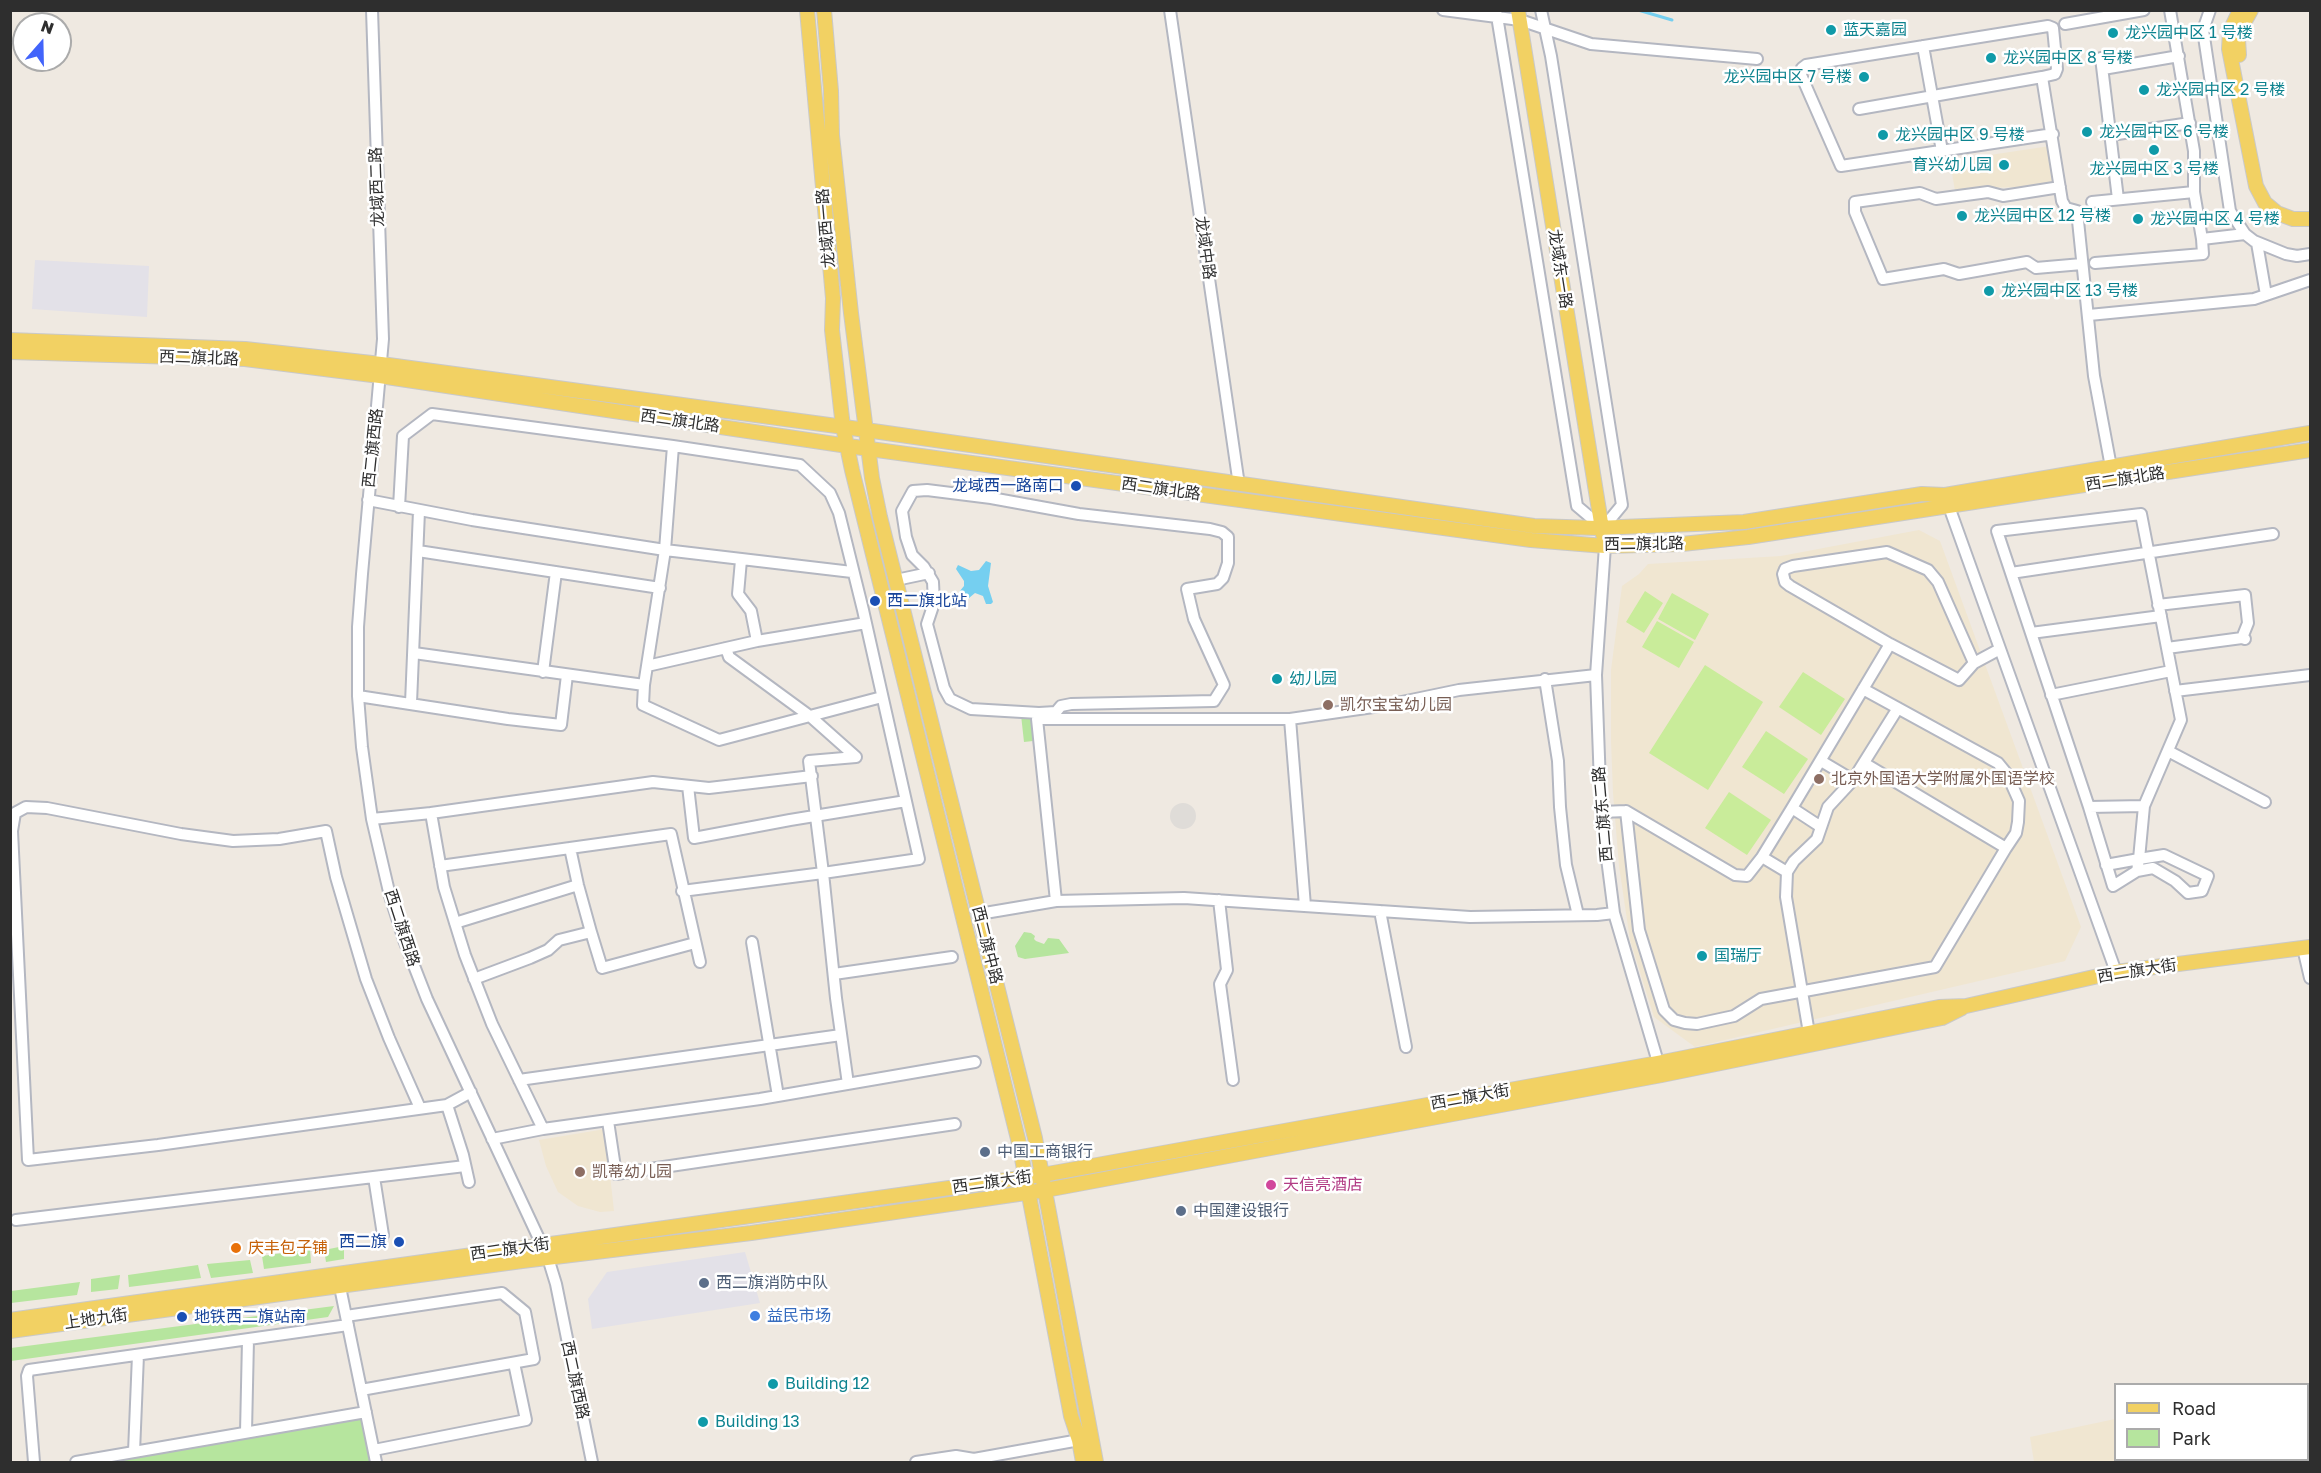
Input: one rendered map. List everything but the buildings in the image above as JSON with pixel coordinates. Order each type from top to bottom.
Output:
[{"type":"main road","name":"龙域西一路","points":[[807,10],[833,298],[832,330],[843,427],[848,446]]},
{"type":"main road","name":"龙域西一路","points":[[824,10],[832,135],[866,430]]},
{"type":"main road","points":[[2240,10],[2230,32],[2229,49],[2256,186],[2265,203],[2277,213],[2293,219],[2310,219]]},
{"type":"main road","points":[[2252,10],[2241,28],[2238,46],[2262,178],[2270,196],[2281,206],[2296,211],[2310,212]]},
{"type":"main road","name":"龙域东一路","points":[[1519,15],[1605,546]]},
{"type":"main road","name":"西二旗北路","points":[[10,340],[234,348],[848,446],[1531,540],[1605,546],[1682,544],[1748,537],[1947,501],[2111,466],[2310,433]]},
{"type":"main road","name":"西二旗北路","points":[[10,352],[245,359],[381,370],[866,430],[1534,526],[1602,528],[1744,522],[1922,494],[1947,501],[2310,450]]},
{"type":"main road","name":"西二旗中路","points":[[866,430],[880,517],[1046,1190],[1085,1439],[1083,1462]]},
{"type":"main road","name":"西二旗中路","points":[[848,446],[1026,1177],[1071,1416],[1096,1462]]},
{"type":"main road","name":"西二旗大街","points":[[10,1320],[545,1251],[762,1231],[1046,1190],[1660,1069],[1809,1033],[1939,1008],[1966,1006],[2116,972],[2307,947]]},
{"type":"main road","name":"西二旗大街","points":[[182,1307],[340,1287],[545,1251],[1042,1175],[1660,1069],[1941,1018],[1966,1006]]},
{"type":"main road","name":"上地九街","points":[[10,1331],[182,1307]]},
{"type":"street","name":"龙域西二路","points":[[372,10],[383,339],[381,370]]},
{"type":"street","name":"龙域中路","points":[[1170,10],[1239,485]]},
{"type":"street","points":[[1443,10],[1519,15],[1591,44],[1757,59]]},
{"type":"street","points":[[1497,14],[1577,506],[1602,528],[1622,505],[1551,56],[1541,10]]},
{"type":"street","points":[[2065,24],[2144,10]]},
{"type":"street","points":[[2096,263],[2203,254],[2194,192],[2194,152],[2170,10]]},
{"type":"street","points":[[2210,10],[2203,30],[2230,211],[2245,234],[2258,243],[2286,254],[2298,256],[2310,254]]},
{"type":"street","points":[[1860,109],[2055,74],[2057,69],[2053,28],[2048,26],[1806,65],[1801,75],[1841,166],[2053,134]]},
{"type":"street","points":[[1923,46],[1942,151]]},
{"type":"street","points":[[2118,199],[2102,63],[2179,56]]},
{"type":"street","points":[[2042,77],[2062,201],[2066,208],[2077,211],[2094,376],[2111,466]]},
{"type":"street","points":[[2111,135],[2190,123]]},
{"type":"street","points":[[2060,187],[2003,196],[1988,192],[1936,199],[1920,193],[1855,202],[1855,212],[1883,279],[1944,269],[1959,274],[2027,262],[2036,268],[2082,264]]},
{"type":"street","points":[[2092,202],[2194,192]]},
{"type":"street","points":[[2202,239],[2245,234]]},
{"type":"street","points":[[2258,243],[2266,295]]},
{"type":"street","points":[[2089,315],[2254,299],[2310,280]]},
{"type":"street","name":"西二旗西路","points":[[381,370],[358,627],[358,696],[372,819],[390,896],[427,999],[545,1251],[556,1284],[589,1462]]},
{"type":"street","points":[[399,507],[403,436],[432,414],[800,465],[815,477],[834,498],[866,623],[919,859],[682,891]]},
{"type":"street","points":[[673,446],[665,550],[644,685],[643,705],[719,740],[882,697]]},
{"type":"street","points":[[913,491],[957,493],[1079,514],[1222,532],[1228,537],[1228,563],[1223,578],[1217,584],[1187,589],[1194,619],[1224,685],[1214,701],[1208,702],[1071,704],[1061,706],[1056,712],[1040,713],[971,710],[947,695],[927,624],[934,603],[935,591],[929,573],[912,555],[906,537],[902,511],[913,491]]},
{"type":"street","points":[[368,500],[419,511],[665,550],[852,573]]},
{"type":"street","points":[[1947,501],[2116,972]]},
{"type":"street","points":[[411,703],[419,511]]},
{"type":"street","points":[[2106,865],[2139,859],[2164,855],[2208,876],[2202,891],[2188,893],[2175,881],[2153,868],[2137,871],[2113,886],[2106,865],[2089,807],[1997,531],[2140,514],[2181,720],[2144,806],[2139,859],[2137,871]]},
{"type":"street","points":[[2011,573],[2273,534]]},
{"type":"street","name":"西二旗东二路","points":[[1605,546],[1596,675],[1601,813],[1614,913],[1660,1069]]},
{"type":"street","points":[[418,551],[660,588]]},
{"type":"street","points":[[1974,663],[1938,582],[1928,570],[1887,552],[1785,569],[1783,574],[1785,582],[1790,586],[1890,644],[1959,680],[1974,663],[2000,649]]},
{"type":"street","points":[[741,560],[738,594],[751,611],[757,641]]},
{"type":"street","points":[[543,672],[556,572]]},
{"type":"street","points":[[896,580],[929,573]]},
{"type":"street","points":[[2031,633],[2245,595],[2248,623],[2243,638],[2167,648]]},
{"type":"street","points":[[647,666],[757,641],[866,623]]},
{"type":"street","points":[[1601,813],[1626,811],[1738,877],[1749,874],[1762,857],[1821,761],[1890,644]]},
{"type":"street","points":[[726,648],[729,657],[811,717],[856,757],[810,761],[848,1084]]},
{"type":"street","points":[[414,653],[644,685]]},
{"type":"street","points":[[2051,695],[2171,671]]},
{"type":"street","points":[[358,696],[561,725],[567,675]]},
{"type":"street","points":[[1056,901],[1037,719],[1290,719],[1387,705],[1459,690],[1596,675]]},
{"type":"street","points":[[2175,691],[2310,675]]},
{"type":"street","points":[[1545,679],[1558,761],[1566,865],[1578,915]]},
{"type":"street","points":[[1626,811],[1639,930],[1664,1010],[1667,1016],[1680,1023],[1697,1024],[1734,1016],[1761,999],[1935,967],[2016,833],[2019,812],[2014,789],[1998,763],[1863,689]]},
{"type":"street","points":[[1809,1033],[1786,897],[1787,872],[1794,861],[1815,842],[1831,804],[1853,780],[1898,708]]},
{"type":"street","points":[[1290,719],[1305,906]]},
{"type":"street","points":[[2168,751],[2265,802]]},
{"type":"street","points":[[1821,761],[1853,780]]},
{"type":"street","points":[[1864,764],[2007,848]]},
{"type":"street","points":[[372,819],[653,782],[709,788],[812,777]]},
{"type":"street","points":[[688,786],[694,838],[906,801]]},
{"type":"street","points":[[2089,807],[2144,806]]},
{"type":"street","points":[[420,1108],[366,979],[336,877],[326,831],[279,839],[234,841],[180,834],[47,808],[26,807],[15,813],[12,831],[28,1160],[447,1105],[471,1092]]},
{"type":"street","points":[[1792,808],[1821,826]]},
{"type":"street","points":[[431,813],[440,867],[454,923],[492,1024],[543,1129]]},
{"type":"street","points":[[440,867],[671,834],[682,891],[700,962]]},
{"type":"street","points":[[570,848],[578,885],[602,968],[695,943]]},
{"type":"street","points":[[1762,857],[1787,872]]},
{"type":"street","points":[[454,923],[578,885]]},
{"type":"street","points":[[979,914],[1056,901],[1184,898],[1470,916],[1614,913]]},
{"type":"street","points":[[1219,900],[1227,970],[1220,984],[1233,1080]]},
{"type":"street","points":[[1380,911],[1406,1047]]},
{"type":"street","points":[[474,979],[548,950],[559,940],[591,932]]},
{"type":"street","points":[[752,942],[778,1096]]},
{"type":"street","points":[[2307,947],[2310,978]]},
{"type":"street","points":[[834,974],[952,957]]},
{"type":"street","points":[[519,1080],[841,1035]]},
{"type":"street","points":[[492,1139],[543,1129],[778,1096],[975,1062]]},
{"type":"street","points":[[447,1105],[470,1182]]},
{"type":"street","points":[[608,1121],[616,1174],[955,1124]]},
{"type":"street","points":[[16,1220],[465,1167]]},
{"type":"street","points":[[374,1177],[383,1235]]},
{"type":"street","points":[[340,1287],[376,1462]]},
{"type":"street","points":[[34,1462],[27,1376],[29,1370],[248,1340],[502,1293],[525,1312],[534,1359],[361,1390]]},
{"type":"street","points":[[246,1432],[248,1340]]},
{"type":"street","points":[[134,1452],[138,1355]]},
{"type":"street","points":[[374,1450],[526,1420],[514,1363]]},
{"type":"street","points":[[76,1462],[366,1412]]},
{"type":"street","points":[[916,1462],[960,1456],[974,1460],[1085,1439]]},
{"type":"shaded area","points":[[2050,146],[2054,181],[2029,187],[1975,188],[1955,191],[1950,161]]},
{"type":"shaded area","points":[[35,260],[149,266],[147,317],[32,309]]},
{"type":"shaded area","name":"北京外国语大学附属外国语学校","points":[[1919,530],[1940,541],[2081,927],[2065,961],[1695,1047],[1654,1017],[1630,940],[1619,866],[1611,741],[1611,670],[1622,586],[1639,574],[1648,564],[1781,556]]},
{"type":"shaded area","points":[[1183,803],[1192,807],[1196,816],[1192,825],[1183,829],[1174,825],[1170,816],[1174,807]]},
{"type":"shaded area","name":"凯蒂幼儿园","points":[[605,1129],[614,1211],[600,1212],[578,1206],[558,1192],[546,1166],[539,1140]]},
{"type":"shaded area","name":"西二旗消防中队","points":[[745,1252],[760,1303],[592,1329],[588,1299],[607,1272]]},
{"type":"shaded area","points":[[2114,1419],[2114,1461],[2178,1462],[2034,1462],[2030,1437]]},
{"type":"green space","points":[[1645,591],[1663,603],[1644,633],[1626,622]]},
{"type":"green space","points":[[1672,593],[1709,614],[1695,640],[1658,619]]},
{"type":"green space","points":[[1657,621],[1694,642],[1679,668],[1642,647]]},
{"type":"green space","points":[[1705,665],[1763,702],[1708,790],[1649,753]]},
{"type":"green space","points":[[1803,672],[1845,699],[1821,735],[1779,707]]},
{"type":"green space","points":[[1021,715],[1031,715],[1033,741],[1024,742]]},
{"type":"green space","points":[[1766,731],[1808,759],[1784,794],[1742,767]]},
{"type":"green space","points":[[1729,792],[1771,820],[1747,855],[1705,828]]},
{"type":"green space","points":[[1024,932],[1031,933],[1035,936],[1036,941],[1044,944],[1048,938],[1059,939],[1069,953],[1025,959],[1018,957],[1015,946]]},
{"type":"green space","points":[[344,1246],[344,1259],[326,1262],[324,1250]]},
{"type":"green space","points":[[310,1249],[311,1263],[264,1269],[262,1256]]},
{"type":"green space","points":[[250,1260],[253,1273],[211,1278],[207,1264]]},
{"type":"green space","points":[[198,1265],[201,1278],[129,1287],[128,1275]]},
{"type":"green space","points":[[120,1275],[118,1289],[91,1292],[91,1279]]},
{"type":"green space","points":[[80,1282],[77,1295],[11,1303],[11,1291]]},
{"type":"green space","points":[[334,1306],[328,1317],[11,1361],[11,1348]]},
{"type":"green space","points":[[366,1412],[376,1462],[76,1462]]},
{"type":"water","points":[[986,561],[991,563],[988,586],[993,602],[986,604],[983,596],[975,593],[969,598],[962,599],[959,592],[964,586],[964,581],[956,569],[958,565],[971,571],[979,570]]},
{"type":"waterway","points":[[1638,10],[1672,20]]},
{"type":"place","name":"蓝天嘉园","points":[[1831,30]]},
{"type":"place","name":"龙兴园中区 1 号楼","points":[[2113,33]]},
{"type":"place","name":"龙兴园中区 8 号楼","points":[[1991,58]]},
{"type":"place","name":"龙兴园中区 7 号楼","points":[[1864,77]]},
{"type":"place","name":"龙兴园中区 2 号楼","points":[[2144,90]]},
{"type":"place","name":"龙兴园中区 6 号楼","points":[[2087,132]]},
{"type":"place","name":"龙兴园中区 9 号楼","points":[[1883,135]]},
{"type":"place","name":"龙兴园中区 3 号楼","points":[[2154,150]]},
{"type":"place","name":"育兴幼儿园","points":[[2004,165]]},
{"type":"place","name":"龙兴园中区 12 号楼","points":[[1962,216]]},
{"type":"place","name":"龙兴园中区 4 号楼","points":[[2138,219]]},
{"type":"place","name":"龙兴园中区 13 号楼","points":[[1989,291]]},
{"type":"place","name":"龙域西一路南口","points":[[1076,486]]},
{"type":"place","name":"西二旗北站","points":[[875,601]]},
{"type":"place","name":"幼儿园","points":[[1277,679]]},
{"type":"place","name":"凯尔宝宝幼儿园","points":[[1328,705]]},
{"type":"place","name":"北京外国语大学附属外国语学校","points":[[1819,779]]},
{"type":"place","name":"国瑞厅","points":[[1702,956]]},
{"type":"place","name":"中国工商银行","points":[[985,1152]]},
{"type":"place","name":"凯蒂幼儿园","points":[[580,1172]]},
{"type":"place","name":"天信亮酒店","points":[[1271,1185]]},
{"type":"place","name":"中国建设银行","points":[[1181,1211]]},
{"type":"place","name":"西二旗","points":[[399,1242]]},
{"type":"place","name":"庆丰包子铺","points":[[236,1248]]},
{"type":"place","name":"西二旗消防中队","points":[[704,1283]]},
{"type":"place","name":"益民市场","points":[[755,1316]]},
{"type":"place","name":"地铁西二旗站南","points":[[182,1317]]},
{"type":"place","name":"Building 12","points":[[773,1384]]},
{"type":"place","name":"Building 13","points":[[703,1422]]}]
